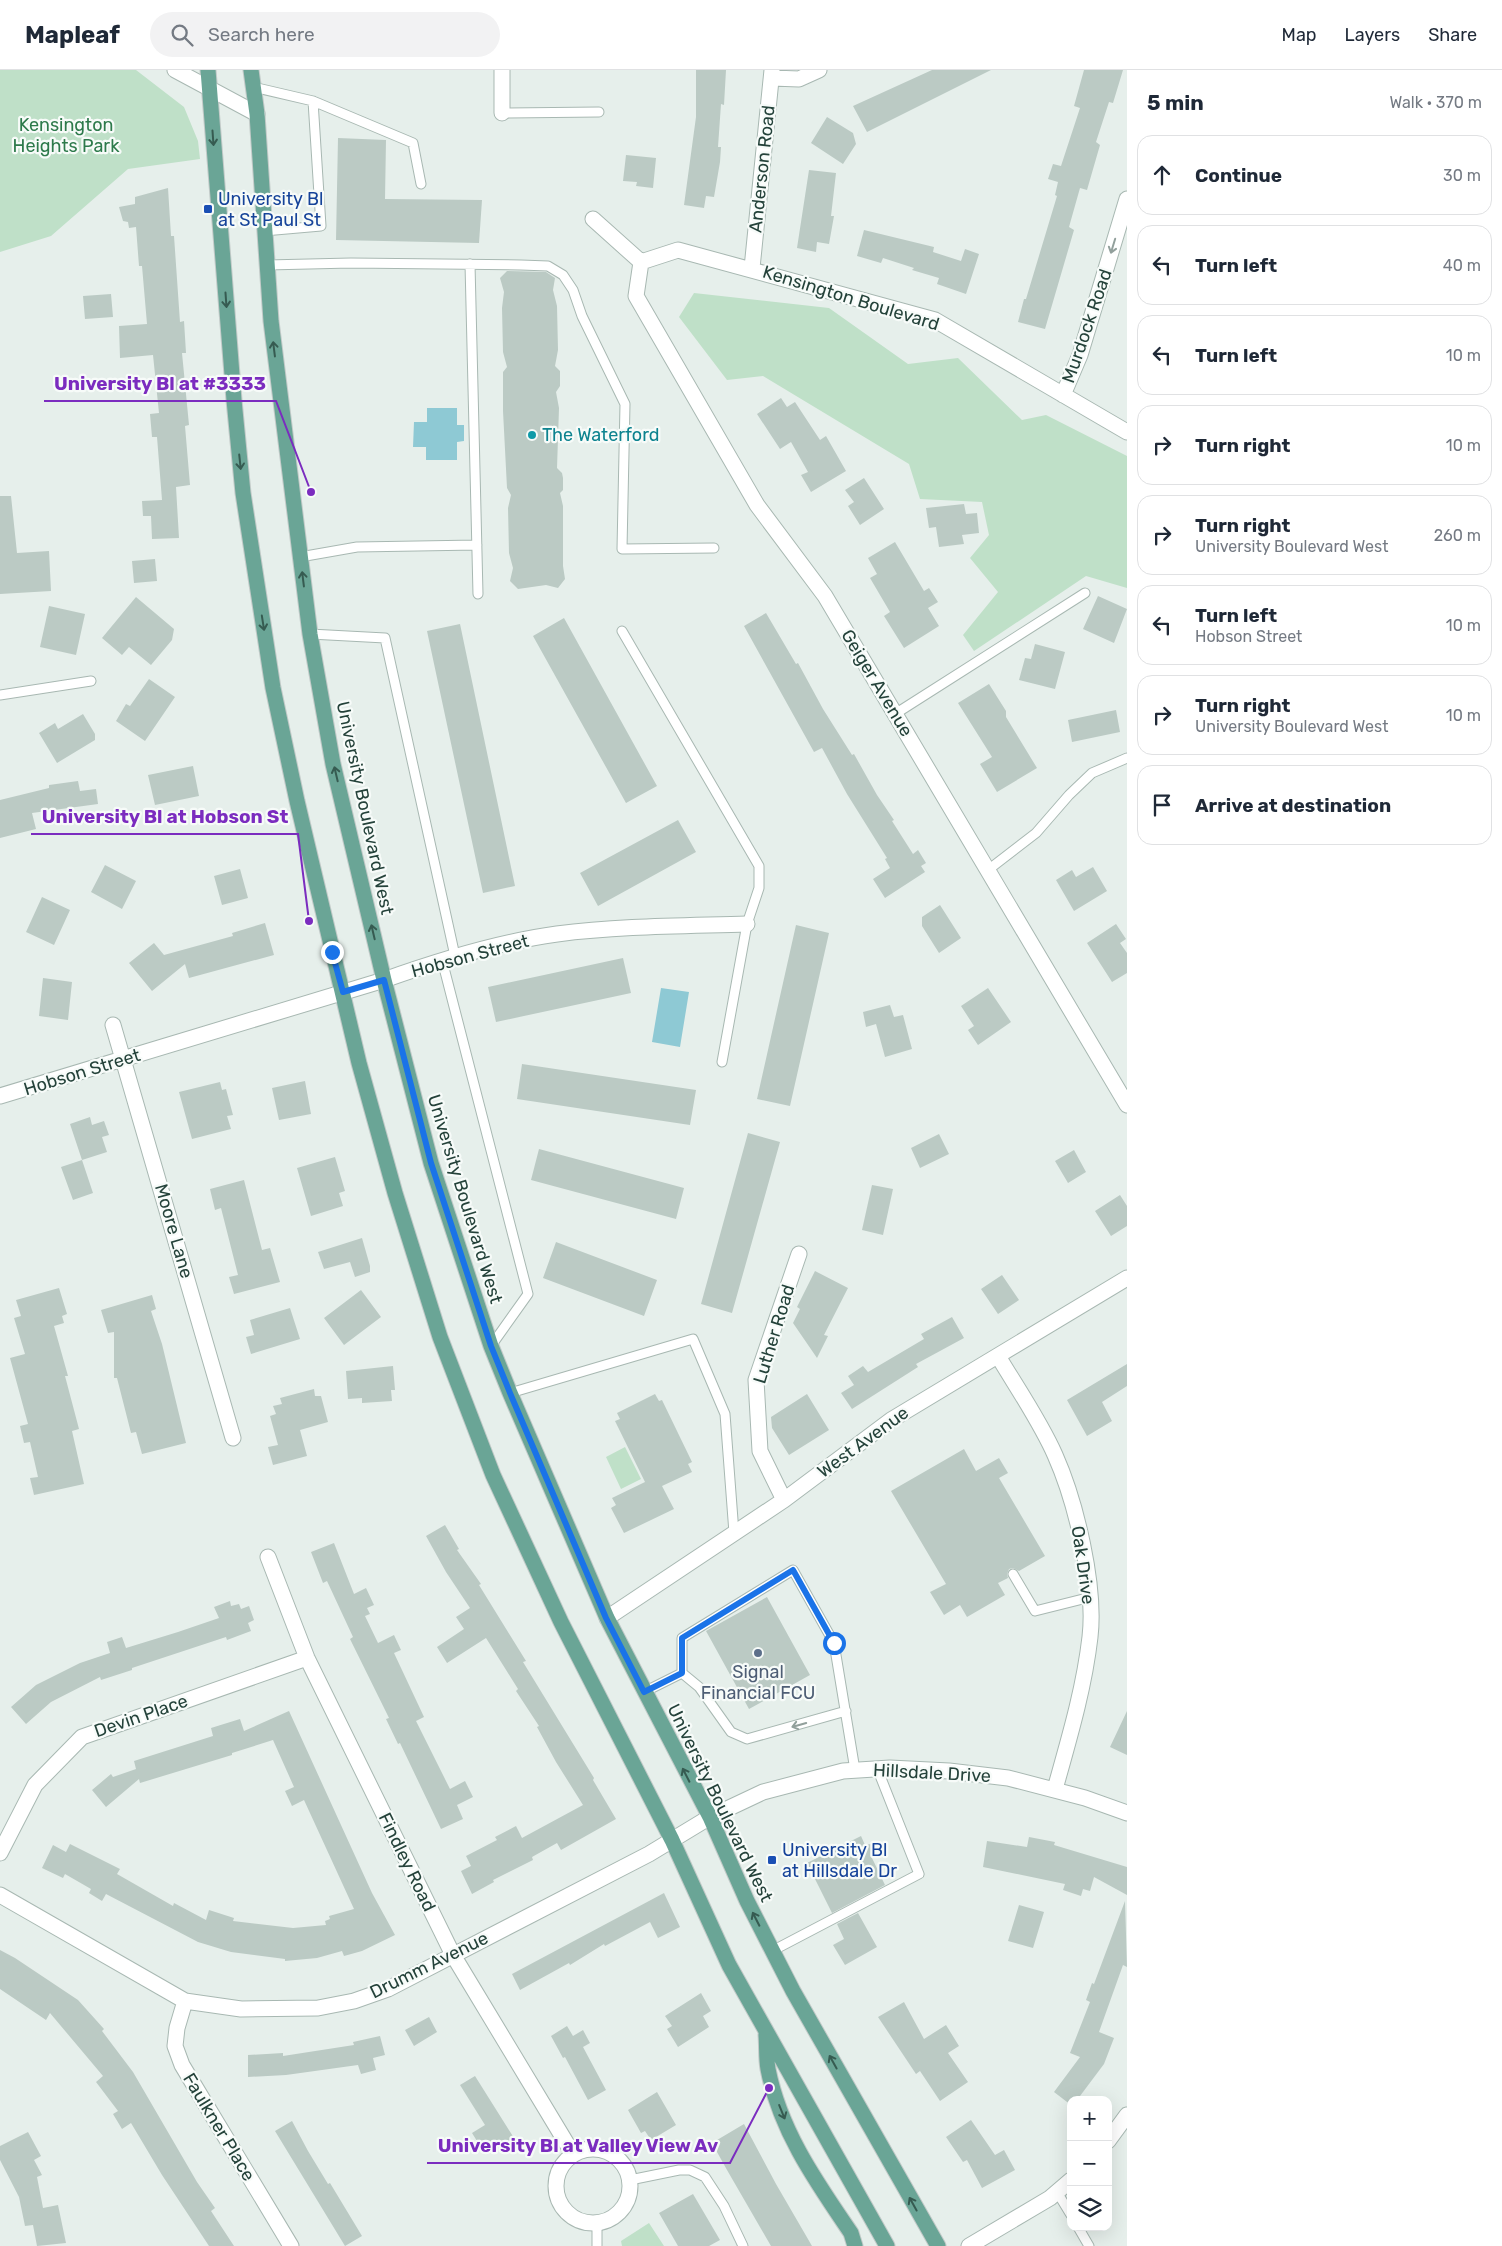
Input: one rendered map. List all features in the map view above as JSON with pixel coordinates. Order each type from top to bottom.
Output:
[{"type":"main road","points":[[208,70],[243,493],[273,688],[297,801],[359,1062],[395,1193],[440,1337],[461,1394],[493,1475],[561,1622],[672,1840],[730,1965],[887,2246]]},
{"type":"main road","name":"University Boulevard West","points":[[251,70],[257,114],[271,321],[310,634],[333,764],[384,980],[431,1163],[491,1346],[606,1618],[710,1817],[747,1901],[772,1950],[938,2246]]},
{"type":"main road","points":[[766,2030],[768,2069],[780,2108],[803,2160],[851,2233],[855,2246]]},
{"type":"street","points":[[175,70],[257,114]]},
{"type":"street","points":[[502,70],[502,113]]},
{"type":"street","points":[[772,74],[799,79],[819,70]]},
{"type":"street","name":"Anderson Road","points":[[752,268],[772,74]]},
{"type":"street","name":"Murdock Road","points":[[1063,394],[1080,355],[1127,199]]},
{"type":"street","points":[[593,219],[641,262]]},
{"type":"street","name":"Kensington Boulevard","points":[[641,262],[678,250],[752,268],[935,320],[1127,432]]},
{"type":"street","name":"Geiger Avenue","points":[[641,262],[636,296],[757,505],[825,596],[1127,1105]]},
{"type":"street","name":"Hobson Street","points":[[0,1096],[384,980],[448,958],[556,934],[612,929],[747,924]]},
{"type":"street","name":"Moore Lane","points":[[113,1025],[233,1438]]},
{"type":"street","name":"Luther Road","points":[[784,1500],[760,1452],[756,1380],[800,1254]]},
{"type":"street","name":"West Avenue","points":[[606,1618],[784,1500],[891,1420],[1127,1278]]},
{"type":"street","name":"Oak Drive","points":[[998,1356],[1055,1454],[1079,1528],[1090,1597],[1090,1636],[1081,1693],[1055,1789]]},
{"type":"street","name":"Findley Road","points":[[268,1557],[308,1658],[453,1955],[573,2154]]},
{"type":"street","name":"Devin Place","points":[[0,1853],[35,1785],[82,1737],[308,1658]]},
{"type":"street","name":"Hillsdale Drive","points":[[710,1817],[763,1792],[843,1771],[877,1768],[949,1771],[1008,1778],[1086,1798],[1127,1813]]},
{"type":"street","name":"Drumm Avenue","points":[[0,1895],[185,2001],[241,2009],[318,2008],[354,2000],[388,1989],[638,1859],[710,1817]]},
{"type":"street","name":"Faulkner Place","points":[[185,2001],[177,2028],[175,2046],[182,2065],[291,2246]]},
{"type":"street","points":[[1112,2136],[1127,2115]]},
{"type":"street","points":[[596,2149],[608,2152],[619,2159],[626,2168],[630,2180],[630,2193],[626,2205],[608,2221],[597,2224],[584,2223],[573,2218],[564,2210],[558,2199],[556,2187],[558,2175],[563,2164],[573,2154],[583,2150],[596,2149]]},
{"type":"street","points":[[969,2246],[1057,2192],[1067,2183]]},
{"type":"lane","points":[[253,87],[312,101],[413,142],[421,184]]},
{"type":"lane","points":[[264,231],[321,226],[312,101]]},
{"type":"lane","points":[[502,113],[599,112]]},
{"type":"lane","points":[[266,265],[351,263],[548,266],[564,275],[573,290],[582,316],[625,404],[622,549],[714,548]]},
{"type":"lane","points":[[470,264],[478,594]]},
{"type":"lane","points":[[300,557],[357,548],[477,545]]},
{"type":"lane","points":[[895,714],[1085,594]]},
{"type":"lane","points":[[622,631],[759,866],[759,888],[747,924],[722,1062]]},
{"type":"lane","points":[[310,634],[385,638],[448,958],[528,1294],[491,1346]]},
{"type":"lane","points":[[0,695],[91,681]]},
{"type":"lane","points":[[988,870],[1036,833],[1069,795],[1092,773],[1127,758]]},
{"type":"lane","points":[[510,1393],[693,1339],[725,1414],[734,1533]]},
{"type":"lane","points":[[846,1711],[747,1739],[731,1732],[699,1688],[682,1673],[682,1638],[793,1570],[834,1643],[846,1711],[855,1770]]},
{"type":"lane","points":[[1013,1574],[1035,1611],[1090,1597]]},
{"type":"lane","points":[[644,1692],[682,1673]]},
{"type":"lane","points":[[772,1950],[919,1874],[877,1768]]},
{"type":"lane","points":[[630,2180],[679,2170],[690,2170],[705,2177],[736,2228],[743,2246]]},
{"type":"lane","points":[[1057,2192],[1067,2208]]},
{"type":"lane","points":[[596,2246],[597,2224]]},
{"type":"lane","points":[[1080,2231],[1089,2246]]},
{"type":"green space","name":"Kensington Heights Park","points":[[0,70],[136,70],[184,107],[198,141],[200,159],[128,169],[51,236],[0,252]]},
{"type":"green space","points":[[694,293],[829,308],[908,364],[958,358],[1022,420],[1046,415],[1127,456],[1127,588],[1086,576],[974,651],[963,635],[998,592],[970,558],[989,535],[982,502],[920,499],[909,464],[763,376],[727,380],[679,317]]},
{"type":"green space","points":[[625,1447],[641,1479],[621,1489],[606,1457]]},
{"type":"green space","points":[[649,2223],[664,2246],[622,2246],[621,2241]]},
{"type":"water","points":[[427,408],[457,408],[457,425],[464,425],[464,441],[457,442],[457,460],[426,460],[426,447],[413,447],[414,422],[427,422]]},
{"type":"water","points":[[661,988],[689,992],[680,1047],[652,1042]]},
{"type":"building","points":[[696,70],[726,70],[724,105],[721,104],[718,147],[721,147],[720,162],[714,197],[706,196],[704,208],[684,205],[696,117]]},
{"type":"building","points":[[932,70],[991,70],[867,132],[853,106]]},
{"type":"building","points":[[1084,70],[1123,70],[1113,103],[1109,102],[1096,142],[1100,145],[1087,190],[1080,188],[1069,227],[1074,230],[1045,329],[1018,322],[1057,196],[1055,195],[1058,182],[1048,179],[1053,164],[1061,166],[1080,108],[1074,106]]},
{"type":"building","points":[[827,117],[853,133],[856,144],[843,164],[811,143]]},
{"type":"building","points":[[338,138],[386,140],[385,199],[482,200],[479,243],[336,240]]},
{"type":"building","points":[[626,155],[656,158],[653,188],[636,186],[637,182],[623,181]]},
{"type":"building","points":[[809,170],[836,173],[831,216],[834,216],[829,244],[817,242],[816,252],[797,248]]},
{"type":"building","points":[[168,188],[171,236],[174,236],[180,322],[184,321],[186,353],[182,353],[189,425],[185,426],[190,485],[176,487],[179,538],[152,539],[151,516],[143,516],[142,501],[162,500],[157,437],[152,437],[150,414],[159,413],[153,355],[120,358],[119,326],[147,324],[142,266],[139,266],[136,227],[129,228],[128,222],[123,221],[119,207],[135,204],[135,197]]},
{"type":"building","points":[[864,230],[934,247],[933,252],[961,261],[965,249],[979,254],[966,294],[937,284],[939,278],[912,270],[914,268],[883,258],[881,263],[857,256]]},
{"type":"building","name":"The Waterford","points":[[507,271],[546,272],[555,278],[553,290],[557,306],[558,350],[555,366],[560,371],[560,386],[556,392],[559,408],[557,468],[562,473],[563,478],[563,490],[560,493],[563,506],[563,566],[565,579],[558,588],[546,585],[518,589],[510,581],[513,568],[509,553],[508,508],[511,495],[507,488],[503,411],[503,372],[507,367],[503,352],[502,308],[504,292],[500,278]]},
{"type":"building","points":[[111,294],[113,317],[85,319],[83,296]]},
{"type":"building","points":[[781,398],[787,407],[795,402],[820,440],[826,436],[846,471],[811,492],[801,475],[808,472],[791,442],[780,449],[757,414]]},
{"type":"building","points":[[864,478],[884,509],[860,525],[848,506],[854,502],[845,490]]},
{"type":"building","points":[[0,496],[11,496],[17,553],[49,551],[51,591],[0,594]]},
{"type":"building","points":[[964,504],[966,514],[977,513],[979,533],[962,535],[964,544],[939,547],[936,527],[929,528],[926,508]]},
{"type":"building","points":[[895,542],[924,591],[929,588],[938,602],[928,608],[939,626],[904,648],[884,616],[890,612],[870,578],[877,574],[868,558]]},
{"type":"building","points":[[155,559],[157,581],[134,583],[132,561]]},
{"type":"building","points":[[1098,596],[1127,609],[1114,643],[1083,629]]},
{"type":"building","points":[[136,597],[174,629],[172,640],[151,665],[129,647],[122,655],[102,638]]},
{"type":"building","points":[[49,606],[85,614],[76,655],[40,647]]},
{"type":"building","points":[[766,613],[796,664],[798,663],[823,709],[852,755],[854,754],[913,854],[918,850],[926,863],[921,866],[925,872],[885,898],[873,879],[890,868],[885,859],[887,858],[847,794],[822,748],[814,752],[744,626]]},
{"type":"building","points":[[564,618],[657,786],[626,803],[533,636]]},
{"type":"building","points":[[460,624],[515,886],[483,893],[427,631]]},
{"type":"building","points":[[1035,644],[1065,652],[1055,689],[1019,680],[1025,658],[1031,659]]},
{"type":"building","points":[[149,679],[175,697],[145,741],[116,721],[126,704],[130,706]]},
{"type":"building","points":[[989,684],[1006,711],[1006,717],[1037,768],[997,792],[980,764],[992,757],[958,703]]},
{"type":"building","points":[[1116,710],[1120,732],[1072,742],[1068,720]]},
{"type":"building","points":[[83,714],[95,734],[95,740],[57,763],[39,733],[55,723],[58,729]]},
{"type":"building","points":[[193,766],[199,796],[155,805],[148,775]]},
{"type":"building","points":[[78,781],[80,791],[96,789],[98,804],[32,813],[36,829],[0,838],[0,800],[49,788],[49,785]]},
{"type":"building","points":[[678,820],[696,852],[598,906],[580,873]]},
{"type":"building","points":[[105,865],[136,881],[122,909],[91,892]]},
{"type":"building","points":[[1093,867],[1107,891],[1074,911],[1056,880],[1072,870],[1076,877]]},
{"type":"building","points":[[240,869],[248,898],[222,905],[214,876]]},
{"type":"building","points":[[42,897],[70,910],[54,945],[26,932]]},
{"type":"building","points":[[940,905],[961,938],[939,953],[922,926],[922,917]]},
{"type":"building","points":[[265,923],[274,955],[189,978],[185,964],[152,991],[129,963],[154,943],[164,955],[233,936],[232,933]]},
{"type":"building","points":[[1116,924],[1126,939],[1120,943],[1127,953],[1127,973],[1112,982],[1087,943]]},
{"type":"building","points":[[796,925],[829,933],[790,1106],[757,1099]]},
{"type":"building","points":[[623,958],[631,993],[496,1022],[488,987]]},
{"type":"building","points":[[43,978],[72,982],[68,1020],[39,1016]]},
{"type":"building","points":[[988,988],[1011,1022],[978,1045],[968,1030],[974,1026],[961,1006]]},
{"type":"building","points":[[890,1005],[894,1017],[903,1015],[912,1049],[885,1057],[876,1024],[866,1027],[863,1012]]},
{"type":"building","points":[[522,1064],[696,1090],[690,1125],[517,1099]]},
{"type":"building","points":[[305,1081],[311,1114],[279,1120],[272,1088]]},
{"type":"building","points":[[220,1082],[222,1090],[226,1089],[233,1115],[227,1116],[231,1129],[192,1139],[179,1092]]},
{"type":"building","points":[[90,1117],[92,1125],[104,1121],[109,1135],[102,1137],[107,1152],[82,1160],[70,1124]]},
{"type":"building","points":[[748,1133],[780,1142],[732,1313],[701,1304]]},
{"type":"building","points":[[939,1134],[949,1154],[920,1168],[911,1148]]},
{"type":"building","points":[[539,1149],[684,1188],[676,1219],[531,1180]]},
{"type":"building","points":[[1074,1150],[1086,1172],[1068,1183],[1055,1161]]},
{"type":"building","points":[[335,1157],[345,1191],[339,1193],[343,1206],[311,1216],[297,1168]]},
{"type":"building","points":[[82,1160],[93,1193],[73,1200],[61,1167]]},
{"type":"building","points":[[244,1180],[262,1250],[270,1248],[280,1282],[234,1294],[229,1277],[238,1275],[221,1208],[215,1210],[210,1189]]},
{"type":"building","points":[[872,1185],[893,1189],[883,1235],[862,1230]]},
{"type":"building","points":[[1120,1195],[1127,1206],[1127,1226],[1111,1236],[1095,1211]]},
{"type":"building","points":[[362,1238],[370,1272],[355,1277],[350,1262],[324,1269],[318,1252]]},
{"type":"building","points":[[556,1242],[657,1280],[644,1316],[543,1278]]},
{"type":"building","points":[[815,1271],[848,1288],[824,1335],[828,1336],[817,1358],[793,1323],[800,1309],[797,1307]]},
{"type":"building","points":[[1002,1275],[1019,1300],[998,1314],[981,1289]]},
{"type":"building","points":[[59,1288],[67,1314],[62,1316],[64,1323],[54,1326],[68,1376],[65,1376],[79,1429],[72,1431],[84,1484],[34,1495],[30,1478],[38,1477],[30,1442],[24,1443],[20,1426],[28,1424],[10,1358],[25,1354],[14,1318],[21,1316],[16,1300]]},
{"type":"building","points":[[361,1290],[381,1317],[344,1345],[324,1318]]},
{"type":"building","points":[[152,1295],[156,1309],[151,1311],[162,1344],[186,1443],[142,1454],[136,1432],[131,1433],[117,1378],[114,1378],[114,1332],[108,1333],[101,1310]]},
{"type":"building","points":[[290,1308],[300,1339],[251,1354],[246,1337],[254,1335],[250,1320]]},
{"type":"building","points":[[952,1317],[964,1338],[916,1364],[918,1367],[852,1409],[841,1393],[854,1385],[848,1376],[863,1366],[868,1372],[924,1339],[921,1334]]},
{"type":"building","points":[[1127,1364],[1127,1386],[1102,1402],[1112,1421],[1087,1436],[1067,1400]]},
{"type":"building","points":[[393,1366],[395,1390],[391,1390],[392,1401],[362,1403],[362,1398],[348,1399],[346,1371]]},
{"type":"building","points":[[314,1389],[315,1396],[321,1396],[328,1422],[300,1430],[307,1456],[273,1465],[268,1447],[278,1445],[270,1416],[276,1414],[273,1406],[282,1404],[280,1398]]},
{"type":"building","points":[[655,1394],[659,1401],[662,1400],[692,1462],[688,1464],[692,1472],[662,1486],[674,1509],[624,1533],[611,1508],[616,1505],[612,1498],[645,1482],[615,1421],[620,1419],[617,1413]]},
{"type":"building","points":[[807,1394],[829,1430],[789,1455],[772,1428],[771,1417]]},
{"type":"building","points":[[964,1449],[976,1471],[999,1458],[1008,1473],[999,1478],[1045,1556],[1019,1571],[1013,1568],[1009,1569],[1008,1578],[998,1583],[1005,1595],[967,1617],[960,1605],[944,1615],[930,1592],[946,1584],[891,1491]]},
{"type":"building","points":[[445,1525],[459,1549],[457,1550],[481,1584],[479,1585],[526,1661],[523,1662],[594,1778],[593,1780],[616,1819],[561,1850],[557,1843],[532,1857],[533,1860],[493,1880],[494,1882],[472,1894],[461,1871],[471,1866],[466,1856],[497,1840],[495,1837],[516,1826],[522,1838],[583,1805],[556,1762],[537,1727],[539,1726],[516,1691],[518,1689],[486,1638],[447,1663],[437,1647],[464,1629],[456,1617],[470,1608],[446,1572],[426,1536]]},
{"type":"building","points":[[334,1543],[354,1594],[366,1588],[374,1605],[367,1608],[370,1614],[365,1616],[378,1643],[394,1635],[401,1650],[394,1653],[424,1717],[416,1721],[450,1789],[465,1781],[473,1797],[457,1805],[463,1819],[441,1829],[400,1743],[398,1744],[386,1719],[389,1718],[350,1639],[353,1637],[327,1581],[323,1583],[311,1552]]},
{"type":"building","name":"Signal Financial FCU","points":[[767,1597],[810,1675],[749,1709],[706,1631]]},
{"type":"building","points":[[230,1601],[231,1606],[239,1604],[241,1609],[249,1606],[254,1620],[248,1623],[251,1631],[227,1640],[226,1637],[101,1680],[100,1677],[51,1702],[26,1724],[11,1707],[36,1685],[80,1663],[110,1653],[107,1642],[122,1637],[126,1648],[178,1632],[219,1618],[214,1607]]},
{"type":"building","points":[[289,1711],[372,1893],[395,1935],[362,1951],[344,1956],[342,1951],[317,1958],[285,1961],[285,1959],[231,1952],[198,1942],[106,1894],[102,1901],[89,1893],[91,1889],[65,1874],[63,1878],[42,1868],[53,1845],[66,1852],[70,1844],[120,1869],[117,1874],[173,1906],[174,1903],[206,1920],[209,1910],[234,1918],[233,1921],[293,1928],[326,1925],[325,1921],[330,1919],[329,1916],[354,1909],[304,1800],[292,1806],[285,1791],[294,1787],[273,1740],[232,1753],[232,1755],[140,1783],[139,1779],[106,1807],[92,1790],[111,1774],[113,1777],[136,1769],[134,1761],[213,1736],[211,1728],[240,1719],[244,1731]]},
{"type":"building","points":[[1127,1711],[1127,1755],[1110,1747]]},
{"type":"building","points":[[861,1836],[865,1845],[871,1844],[877,1855],[872,1858],[885,1885],[832,1913],[807,1863]]},
{"type":"building","points":[[1029,1837],[1055,1842],[1054,1845],[1127,1867],[1127,1895],[1094,1877],[1090,1891],[1083,1889],[1081,1896],[1063,1890],[1065,1884],[983,1867],[987,1841],[1027,1847]]},
{"type":"building","points":[[664,1893],[680,1927],[658,1938],[650,1922],[605,1946],[604,1944],[570,1965],[569,1963],[520,1990],[512,1974]]},
{"type":"building","points":[[1125,1901],[1127,1967],[1123,1965],[1099,2032],[1114,2038],[1104,2064],[1080,2096],[1067,2096],[1067,2102],[1054,2092],[1080,2057],[1070,2053],[1090,2002],[1086,2000],[1092,1983],[1094,1984]]},
{"type":"building","points":[[1019,1905],[1044,1912],[1033,1948],[1008,1941]]},
{"type":"building","points":[[858,1913],[877,1947],[845,1965],[833,1945],[844,1939],[837,1924]]},
{"type":"building","points":[[0,1950],[78,2000],[104,2029],[102,2031],[133,2072],[197,2182],[215,2208],[211,2211],[234,2246],[209,2246],[162,2175],[131,2123],[122,2129],[113,2114],[118,2111],[96,2082],[103,2076],[50,2013],[46,2020],[0,1989]]},
{"type":"building","points":[[701,1993],[711,2011],[703,2016],[709,2027],[678,2047],[667,2029],[672,2026],[665,2016]]},
{"type":"building","points":[[904,2002],[924,2039],[946,2025],[959,2046],[948,2053],[968,2082],[940,2101],[920,2071],[916,2074],[878,2017]]},
{"type":"building","points":[[429,2017],[437,2032],[414,2046],[405,2030]]},
{"type":"building","points":[[567,2026],[573,2036],[583,2030],[590,2043],[583,2047],[606,2090],[588,2100],[565,2057],[563,2058],[551,2036]]},
{"type":"building","points":[[380,2036],[385,2055],[373,2058],[376,2070],[361,2074],[358,2065],[286,2075],[248,2077],[248,2055],[283,2053],[283,2056],[354,2045],[353,2042]]},
{"type":"building","points":[[475,2076],[514,2138],[485,2154],[472,2133],[485,2125],[460,2085]]},
{"type":"building","points":[[657,2092],[676,2125],[651,2140],[645,2131],[641,2133],[628,2110]]},
{"type":"building","points":[[971,2120],[995,2155],[1004,2150],[1015,2170],[982,2188],[967,2160],[963,2162],[946,2137]]},
{"type":"building","points":[[292,2121],[328,2184],[330,2183],[362,2236],[345,2246],[275,2131]]},
{"type":"building","points":[[744,2124],[812,2246],[771,2246],[727,2170],[712,2143]]},
{"type":"building","points":[[28,2132],[41,2156],[34,2160],[42,2175],[37,2177],[43,2208],[58,2205],[66,2243],[37,2246],[33,2225],[25,2226],[19,2197],[0,2160],[0,2146]]},
{"type":"building","points":[[693,2194],[720,2240],[709,2246],[678,2246],[659,2213]]},
{"type":"place","name":"University Bl at St Paul St","points":[[208,209]]},
{"type":"place","name":"The Waterford","points":[[532,435]]},
{"type":"place","name":"University Bl at #3333","points":[[311,492]]},
{"type":"place","name":"University Bl at Hobson St","points":[[309,921]]},
{"type":"place","name":"Signal Financial FCU","points":[[758,1653]]},
{"type":"place","name":"University Bl at Hillsdale Dr","points":[[772,1860]]},
{"type":"place","name":"University Bl at Valley View Av","points":[[769,2088]]},
{"type":"route","points":[[332,952],[343,992],[384,980],[431,1163],[491,1346],[606,1618],[644,1692],[682,1673],[682,1638],[793,1570],[834,1643]]}]
